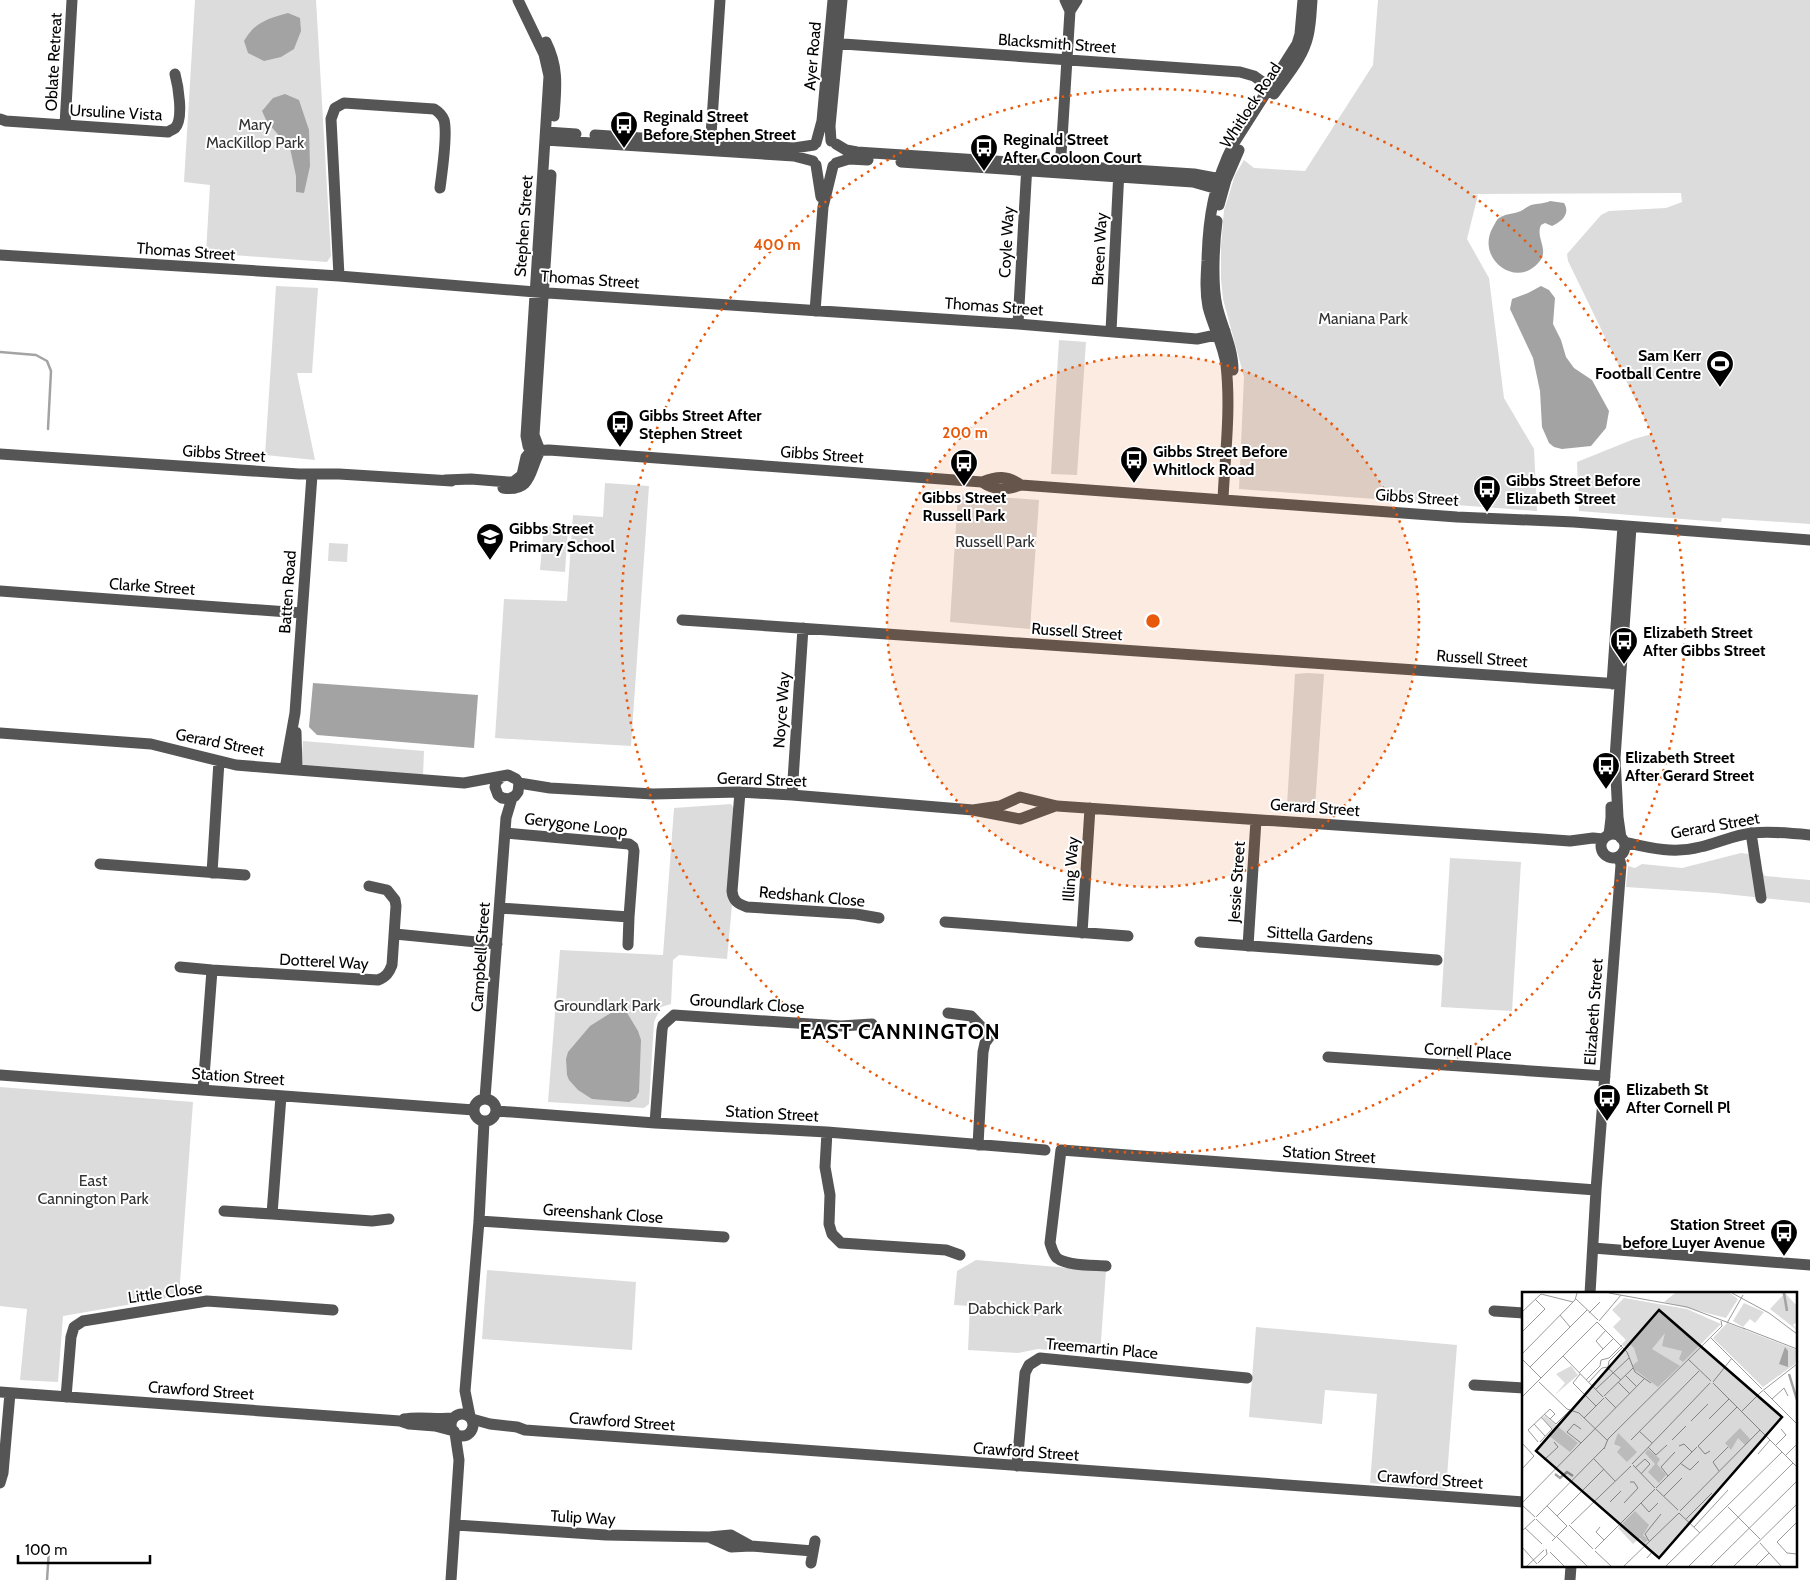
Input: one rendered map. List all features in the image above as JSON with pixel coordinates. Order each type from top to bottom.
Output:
[{"type":"street","name":"Oblate Retreat","points":[[65,125],[72,0]]},
{"type":"street","name":"Stephen Street","points":[[518,0],[546,61],[549,136]]},
{"type":"street","name":"Stephen Street","points":[[525,0],[553,56],[557,80],[549,136],[539,292],[526,436],[535,453]]},
{"type":"street","points":[[710,147],[720,0]]},
{"type":"street","name":"Ayer Road","points":[[833,0],[834,44],[830,126],[834,143]]},
{"type":"street","name":"Ayer Road","points":[[815,144],[822,121],[842,0]]},
{"type":"street","points":[[1060,169],[1070,11],[1065,0]]},
{"type":"street","points":[[1070,11],[1078,0]]},
{"type":"street","name":"Whitlock Road","points":[[1273,89],[1297,44],[1304,0]]},
{"type":"street","name":"Whitlock Road","points":[[1223,499],[1227,406],[1233,367],[1232,355],[1219,328],[1214,281],[1216,224],[1221,184],[1234,143],[1273,89],[1294,66],[1305,46],[1310,26],[1312,0]]},
{"type":"street","name":"Blacksmith Street","points":[[834,44],[1240,72],[1254,76],[1273,89]]},
{"type":"street","name":"Ursuline Vista","points":[[0,119],[6,121],[168,132],[175,128],[179,122],[180,90],[175,74]]},
{"type":"street","points":[[339,276],[331,119],[336,108],[344,103],[434,109],[438,111],[443,118],[445,128],[440,188]]},
{"type":"street","points":[[549,136],[710,147],[794,156],[824,168],[849,160],[1027,166]]},
{"type":"street","points":[[710,147],[794,148],[815,144],[823,140],[834,143],[846,150],[857,152],[1060,169],[1194,174],[1221,184]]},
{"type":"street","points":[[815,311],[822,207],[839,152],[834,143]]},
{"type":"street","points":[[815,144],[811,152],[822,207]]},
{"type":"street","name":"Coyle Way","points":[[1018,324],[1027,166]]},
{"type":"street","name":"Breen Way","points":[[1111,331],[1119,172]]},
{"type":"street","name":"Thomas Street","points":[[0,255],[339,276],[539,292],[1018,324],[1197,339],[1219,328]]},
{"type":"street","name":"Gibbs Street","points":[[0,454],[312,474],[445,480],[508,489],[517,488],[528,481],[535,453],[982,482],[996,489],[1006,489],[1021,485],[1457,517],[1574,522],[1810,540]]},
{"type":"street","name":"Batten Road","points":[[297,770],[295,713],[312,474]]},
{"type":"street","points":[[1616,683],[1615,758],[1618,818],[1625,849],[1618,857],[1606,856],[1602,851],[1601,844],[1606,837],[1612,818],[1608,759],[1616,683],[1627,526]]},
{"type":"street","name":"Clarke Street","points":[[0,591],[302,613]]},
{"type":"street","name":"Russell Street","points":[[682,620],[1616,683]]},
{"type":"street","name":"Noyce Way","points":[[792,795],[802,628]]},
{"type":"street","name":"Batten Road","points":[[285,769],[295,713]]},
{"type":"street","name":"Gerard Street","points":[[0,733],[151,744],[236,765],[464,783],[509,793],[550,788],[653,794],[740,792],[973,810],[1020,819],[1057,806]]},
{"type":"street","points":[[212,873],[219,760]]},
{"type":"street","points":[[511,776],[509,793],[495,787],[496,782],[500,778],[511,776]]},
{"type":"street","name":"Gerard Street","points":[[464,783],[500,778]]},
{"type":"street","name":"Redshank Close","points":[[740,792],[732,891],[732,897],[736,902],[747,907],[856,914],[879,918]]},
{"type":"street","name":"Campbell Street","points":[[485,1098],[509,793]]},
{"type":"street","name":"Gerard Street","points":[[973,810],[1000,806],[1020,797],[1057,806],[1570,841],[1595,847],[1602,851]]},
{"type":"street","name":"Illing Way","points":[[1082,933],[1090,808]]},
{"type":"street","name":"Jessie Street","points":[[1248,946],[1256,820]]},
{"type":"street","name":"Gerygone Loop","points":[[505,833],[629,844],[634,851],[628,946]]},
{"type":"street","points":[[1751,833],[1761,898]]},
{"type":"street","name":"Gerard Street","points":[[1623,840],[1671,851],[1698,848],[1751,833],[1810,834]]},
{"type":"street","points":[[1606,837],[1616,834],[1623,840]]},
{"type":"street","name":"Gerard Street","points":[[1570,841],[1606,837]]},
{"type":"street","name":"Gerard Street","points":[[1618,857],[1656,849]]},
{"type":"street","name":"Elizabeth Street","points":[[1590,1292],[1618,882],[1621,865],[1618,857]]},
{"type":"street","points":[[100,864],[245,875]]},
{"type":"street","name":"Dotterel Way","points":[[180,967],[378,980],[385,977],[392,965],[395,934],[395,900],[387,890],[369,886]]},
{"type":"street","points":[[500,908],[630,918]]},
{"type":"street","points":[[945,922],[1128,936]]},
{"type":"street","points":[[395,934],[497,944]]},
{"type":"street","name":"Sittella Gardens","points":[[1200,942],[1437,960]]},
{"type":"street","points":[[203,1090],[212,970]]},
{"type":"street","points":[[948,1013],[971,1016],[990,1036],[985,1043],[983,1052],[978,1145]]},
{"type":"street","name":"Groundlark Close","points":[[655,1123],[662,1030],[663,1025],[674,1015],[841,1026],[872,1024]]},
{"type":"street","name":"Cornell Place","points":[[1328,1058],[1605,1076]]},
{"type":"street","name":"Station Street","points":[[0,1075],[474,1110]]},
{"type":"street","points":[[272,1214],[282,1096]]},
{"type":"street","points":[[485,1098],[496,1104],[497,1111],[494,1117],[484,1122],[478,1119],[474,1114],[474,1110],[475,1104],[485,1098]]},
{"type":"street","name":"Station Street","points":[[497,1111],[655,1123],[827,1132],[1045,1150]]},
{"type":"street","points":[[451,1580],[459,1460],[451,1425],[465,1391],[484,1122]]},
{"type":"street","points":[[827,1132],[825,1167],[830,1195],[829,1224],[832,1234],[840,1243],[946,1250],[960,1255]]},
{"type":"street","name":"Station Street","points":[[1106,1266],[1061,1261],[1053,1252],[1050,1244],[1060,1150],[1596,1190]]},
{"type":"street","points":[[224,1211],[372,1221],[388,1219]]},
{"type":"street","name":"Greenshank Close","points":[[478,1221],[724,1237]]},
{"type":"street","points":[[1593,1248],[1810,1265]]},
{"type":"street","name":"Little Close","points":[[66,1397],[71,1337],[74,1327],[83,1321],[207,1301],[333,1310]]},
{"type":"street","points":[[1494,1311],[1522,1313]]},
{"type":"street","name":"Treemartin Place","points":[[1017,1466],[1024,1373],[1029,1365],[1040,1358],[1247,1378]]},
{"type":"street","points":[[1474,1384],[1522,1388]]},
{"type":"street","points":[[459,1460],[474,1426],[465,1391]]},
{"type":"street","points":[[0,1483],[3,1473],[5,1392]]},
{"type":"street","name":"Crawford Street","points":[[5,1392],[400,1421],[410,1424],[436,1426],[454,1432]]},
{"type":"street","points":[[455,1417],[463,1413],[471,1418]]},
{"type":"street","name":"Crawford Street","points":[[400,1421],[413,1418],[439,1420],[455,1417]]},
{"type":"street","name":"Crawford Street","points":[[471,1418],[490,1424],[523,1428],[525,1430],[1522,1502]]},
{"type":"street","name":"Crawford Street","points":[[470,1433],[517,1433],[525,1430]]},
{"type":"street","points":[[454,1432],[462,1436],[470,1433]]},
{"type":"street","name":"Tulip Way","points":[[456,1525],[606,1535],[709,1537],[731,1535],[751,1546],[813,1552]]},
{"type":"green space","name":"Mary MacKillop Park","points":[[195,0],[316,0],[331,256],[327,262],[206,253],[210,185],[184,182]]},
{"type":"green space","name":"Maniana Park","points":[[1378,0],[1810,0],[1810,524],[1722,518],[1721,522],[1579,511],[1577,462],[1634,439],[1652,434],[1568,261],[1567,254],[1601,215],[1609,211],[1666,208],[1682,202],[1681,193],[1471,194],[1478,195],[1467,239],[1489,278],[1504,398],[1534,449],[1537,511],[1239,489],[1244,377],[1223,299],[1221,246],[1224,210],[1235,175],[1244,160],[1254,168],[1305,171],[1373,65]]},
{"type":"green space","points":[[276,286],[318,288],[312,373],[297,373],[315,460],[265,455]]},
{"type":"green space","points":[[1059,340],[1086,342],[1077,475],[1051,474]]},
{"type":"green space","points":[[605,483],[649,486],[631,746],[495,738],[504,599],[567,601],[573,515],[603,517]]},
{"type":"green space","name":"Russell Park","points":[[958,494],[1039,500],[1030,629],[950,622]]},
{"type":"green space","points":[[544,525],[568,528],[565,572],[540,570]]},
{"type":"green space","points":[[329,543],[348,544],[347,562],[328,561]]},
{"type":"green space","points":[[1295,674],[1324,674],[1315,807],[1287,805]]},
{"type":"green space","points":[[303,741],[424,751],[423,776],[301,766]]},
{"type":"green space","name":"Groundlark Park","points":[[731,804],[735,810],[728,900],[732,905],[727,959],[679,955],[673,960],[671,1004],[661,1007],[654,1022],[649,1104],[644,1108],[548,1102],[560,950],[663,955],[674,808]]},
{"type":"green space","points":[[1741,853],[1749,854],[1765,876],[1810,880],[1810,903],[1716,893],[1626,887],[1628,866],[1635,868],[1642,864],[1682,868]]},
{"type":"green space","points":[[1450,858],[1521,862],[1512,1011],[1441,1007]]},
{"type":"green space","name":"East Cannington Park","points":[[0,1087],[193,1102],[179,1296],[63,1316],[58,1382],[20,1380],[27,1309],[0,1306]]},
{"type":"green space","name":"Dabchick Park","points":[[976,1260],[1106,1271],[1100,1355],[1038,1349],[1018,1353],[968,1350],[970,1306],[954,1305],[957,1271]]},
{"type":"green space","points":[[487,1270],[636,1282],[632,1350],[482,1339]]},
{"type":"green space","points":[[1256,1327],[1457,1345],[1446,1490],[1370,1483],[1377,1394],[1325,1390],[1322,1424],[1249,1417]]},
{"type":"shaded area","points":[[288,13],[300,18],[301,31],[294,49],[281,57],[264,61],[248,53],[244,41],[257,25],[268,19]]},
{"type":"shaded area","points":[[285,94],[299,100],[309,130],[310,166],[304,193],[296,192],[296,176],[290,148],[267,122],[262,111],[273,98]]},
{"type":"shaded area","points":[[1550,201],[1564,203],[1566,214],[1562,220],[1552,226],[1545,223],[1541,225],[1540,235],[1543,253],[1539,262],[1530,270],[1520,273],[1501,267],[1489,249],[1489,239],[1497,220],[1531,205]]},
{"type":"shaded area","points":[[1541,286],[1549,290],[1555,298],[1553,324],[1561,340],[1566,357],[1574,368],[1592,380],[1609,411],[1606,428],[1591,446],[1562,449],[1554,447],[1549,443],[1542,427],[1540,391],[1533,358],[1510,309],[1512,299]]},
{"type":"shaded area","points":[[313,683],[478,695],[474,748],[317,735],[309,727]]},
{"type":"shaded area","points":[[618,1010],[626,1011],[641,1040],[639,1092],[636,1098],[629,1102],[592,1099],[578,1090],[569,1080],[566,1059],[568,1052],[590,1026]]},
{"type":"waterway","points":[[0,352],[36,355],[47,361],[51,371],[48,429]]},
{"type":"waterway","points":[[47,1580],[49,1550]]},
{"type":"place","name":"Reginald Street Before Stephen Street","points":[[624,149]]},
{"type":"place","name":"Reginald Street After Cooloon Court","points":[[984,172]]},
{"type":"place","name":"Sam Kerr Football Centre","points":[[1720,388]]},
{"type":"place","name":"Gibbs Street After Stephen Street","points":[[620,448]]},
{"type":"place","name":"Gibbs Street Before Whitlock Road","points":[[1134,484]]},
{"type":"place","name":"Gibbs Street Russell Park","points":[[964,487]]},
{"type":"place","name":"Gibbs Street Before Elizabeth Street","points":[[1487,513]]},
{"type":"place","name":"Gibbs Street Primary School","points":[[490,561]]},
{"type":"place","name":"Elizabeth Street After Gibbs Street","points":[[1624,665]]},
{"type":"place","name":"Elizabeth Street After Gerard Street","points":[[1606,790]]},
{"type":"place","name":"Elizabeth St After Cornell Pl","points":[[1607,1122]]},
{"type":"place","name":"Station Street before Luyer Avenue","points":[[1784,1257]]},
{"type":"district","name":"EAST CANNINGTON","points":[[900,1032]]}]
